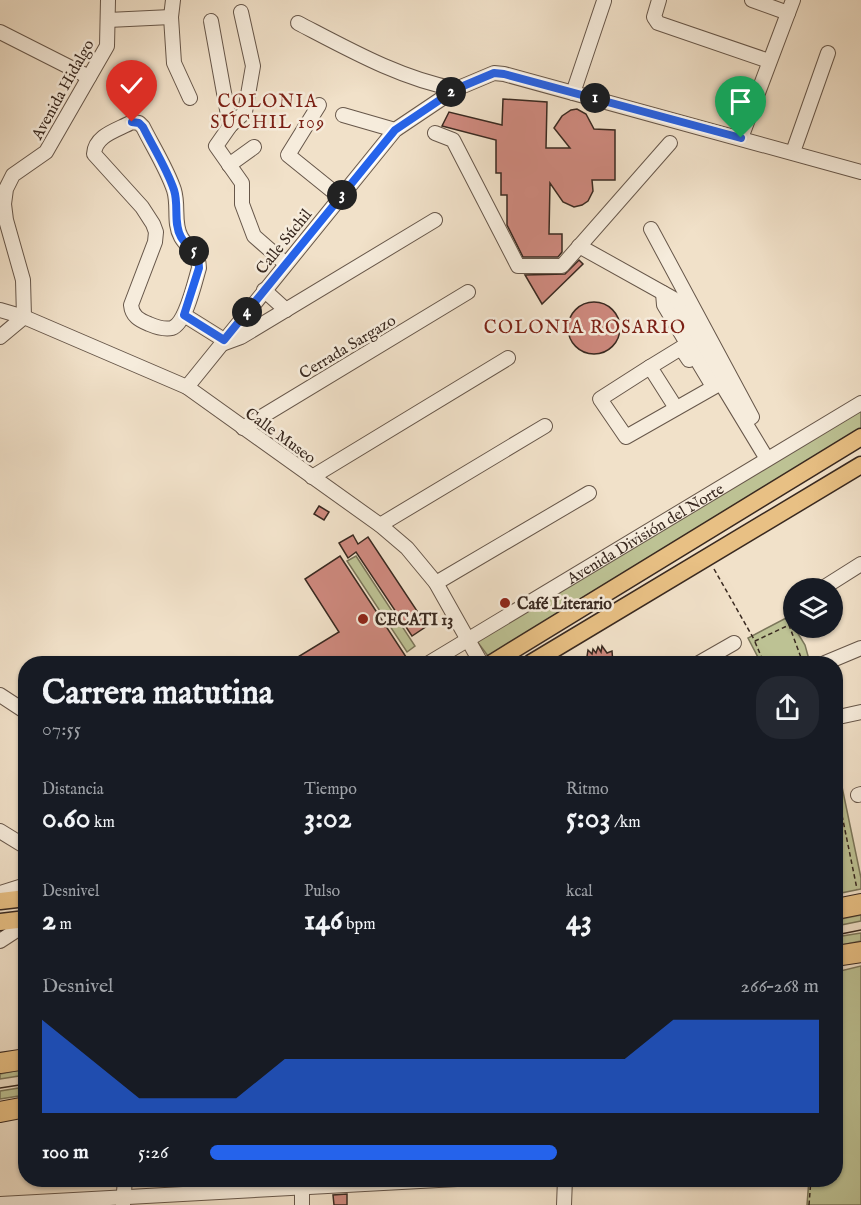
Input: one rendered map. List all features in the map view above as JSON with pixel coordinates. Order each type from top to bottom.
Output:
[{"type":"highway","points":[[843,908],[861,904]]},
{"type":"highway","points":[[843,955],[861,952]]},
{"type":"highway","points":[[0,1063],[18,1060]]},
{"type":"highway","points":[[0,1112],[18,1109]]},
{"type":"main road","name":"Avenida División del Norte","points":[[503,656],[861,437]]},
{"type":"main road","points":[[543,656],[861,465]]},
{"type":"main road","points":[[0,901],[18,899]]},
{"type":"main road","points":[[0,922],[18,920]]},
{"type":"street","name":"Avenida Hidalgo","points":[[24,317],[23,280],[3,219],[6,189],[11,179],[46,152],[107,46],[108,0]]},
{"type":"street","points":[[173,0],[171,18],[174,63],[190,98]]},
{"type":"street","points":[[659,0],[654,17],[658,23],[769,61]]},
{"type":"street","points":[[752,0],[788,14]]},
{"type":"street","points":[[741,138],[793,0]]},
{"type":"street","points":[[604,1],[573,93],[861,172]]},
{"type":"street","points":[[241,12],[253,66],[244,112],[230,126],[216,146],[242,183],[242,204],[254,236],[286,264]]},
{"type":"street","points":[[108,20],[171,18]]},
{"type":"street","points":[[211,21],[230,126]]},
{"type":"street","points":[[298,23],[346,48],[430,84],[456,89]]},
{"type":"street","points":[[0,32],[89,77]]},
{"type":"street","points":[[793,152],[828,53]]},
{"type":"street","name":"Calle Súchil","points":[[187,387],[395,130],[456,89],[494,73],[573,93]]},
{"type":"street","points":[[319,105],[288,155],[340,197]]},
{"type":"street","points":[[344,115],[395,130]]},
{"type":"street","points":[[132,122],[139,123],[143,127],[174,189],[177,226],[199,260],[199,268],[184,315],[172,328],[162,329],[139,321],[132,313],[131,305],[155,242],[156,232],[142,207],[94,154],[94,146],[98,140],[132,122]]},
{"type":"street","points":[[435,133],[453,140],[518,266],[562,266],[670,143]]},
{"type":"street","points":[[229,165],[254,147]]},
{"type":"street","points":[[184,315],[222,343],[241,337],[435,220]]},
{"type":"street","points":[[651,228],[767,459]]},
{"type":"street","points":[[579,246],[663,293],[664,306],[714,387]]},
{"type":"street","points":[[264,290],[286,310]]},
{"type":"street","name":"Cerrada Sargazo","points":[[243,428],[468,292]]},
{"type":"street","name":"Calle Museo","points":[[0,310],[24,317],[187,387],[380,525],[407,548],[436,584],[477,656]]},
{"type":"street","points":[[0,337],[24,317]]},
{"type":"street","points":[[714,387],[626,437],[600,399],[681,348],[714,387],[767,459]]},
{"type":"street","points":[[312,477],[508,358]]},
{"type":"street","points":[[650,367],[676,408]]},
{"type":"street","name":"Avenida División del Norte","points":[[440,656],[861,403]]},
{"type":"street","points":[[380,525],[545,426]]},
{"type":"street","points":[[436,584],[589,493]]},
{"type":"street","points":[[839,578],[861,564]]},
{"type":"street","points":[[711,656],[734,643]]},
{"type":"street","points":[[842,656],[861,648]]},
{"type":"street","points":[[2,701],[18,708]]},
{"type":"street","points":[[843,716],[861,712]]},
{"type":"street","points":[[0,831],[18,842]]},
{"type":"street","points":[[0,892],[18,887]]},
{"type":"street","points":[[0,941],[18,929]]},
{"type":"street","points":[[0,1204],[124,1201],[262,1187]]},
{"type":"street","points":[[302,1187],[302,1205]]},
{"type":"street","points":[[564,1205],[565,1187]]},
{"type":"path","points":[[708,557],[761,656]]},
{"type":"path","points":[[755,641],[789,625],[800,656]]},
{"type":"path","points":[[843,819],[861,904]]},
{"type":"path","points":[[809,1205],[810,1187]]},
{"type":"green space","points":[[861,410],[861,428],[488,656],[476,640]]},
{"type":"green space","points":[[356,556],[415,646],[407,652],[347,561]]},
{"type":"green space","points":[[783,620],[783,638],[801,638],[808,656],[757,656],[748,638]]},
{"type":"green space","points":[[843,792],[861,878],[861,889],[843,893]]},
{"type":"green space","points":[[861,915],[861,921],[843,925],[843,919]]},
{"type":"green space","points":[[861,933],[861,941],[843,945],[843,936]]},
{"type":"green space","points":[[861,966],[861,1205],[807,1205],[808,1187],[843,1187],[843,970]]},
{"type":"green space","points":[[18,1070],[18,1076],[0,1079],[0,1074]]},
{"type":"green space","points":[[18,1088],[18,1096],[0,1099],[0,1091]]},
{"type":"building","points":[[503,99],[547,102],[546,148],[570,148],[554,128],[562,116],[571,110],[577,109],[586,114],[594,129],[615,130],[615,180],[592,180],[593,191],[588,201],[574,207],[563,202],[550,183],[549,234],[562,234],[562,252],[558,257],[523,257],[507,225],[507,195],[501,195],[501,173],[496,173],[496,140],[442,126],[449,112],[502,125]]},
{"type":"building","points":[[579,260],[583,264],[542,304],[525,275],[565,274]]},
{"type":"building","points":[[589,302],[599,302],[613,309],[620,328],[613,347],[599,354],[589,354],[579,350],[572,343],[568,333],[568,323],[572,313],[579,306]]},
{"type":"building","points":[[319,506],[329,512],[324,520],[314,514]]},
{"type":"building","points":[[353,535],[358,544],[368,537],[427,626],[412,636],[356,552],[348,558],[339,543]]},
{"type":"building","name":"CECATI 13","points":[[340,556],[405,656],[300,656],[339,632],[305,579]]},
{"type":"building","points":[[602,646],[607,653],[612,651],[612,656],[587,656],[588,650],[592,654],[593,649],[596,653],[598,647],[601,652]]},
{"type":"building","points":[[347,1194],[347,1205],[334,1205],[333,1195]]},
{"type":"tram line","points":[[843,934],[861,930]]},
{"type":"tram line","points":[[0,1088],[18,1085]]},
{"type":"place","name":"Café Literario","points":[[505,603]]},
{"type":"place","name":"CECATI 13","points":[[363,619]]},
{"type":"district","name":"COLONIA SÚCHIL 109","points":[[268,111]]},
{"type":"district","name":"COLONIA ROSARIO","points":[[585,327]]},
{"type":"route","points":[[132,122],[139,123],[143,127],[174,189],[177,226],[199,260],[199,268],[184,315],[224,340],[395,130],[456,89],[494,73],[741,138]]}]
